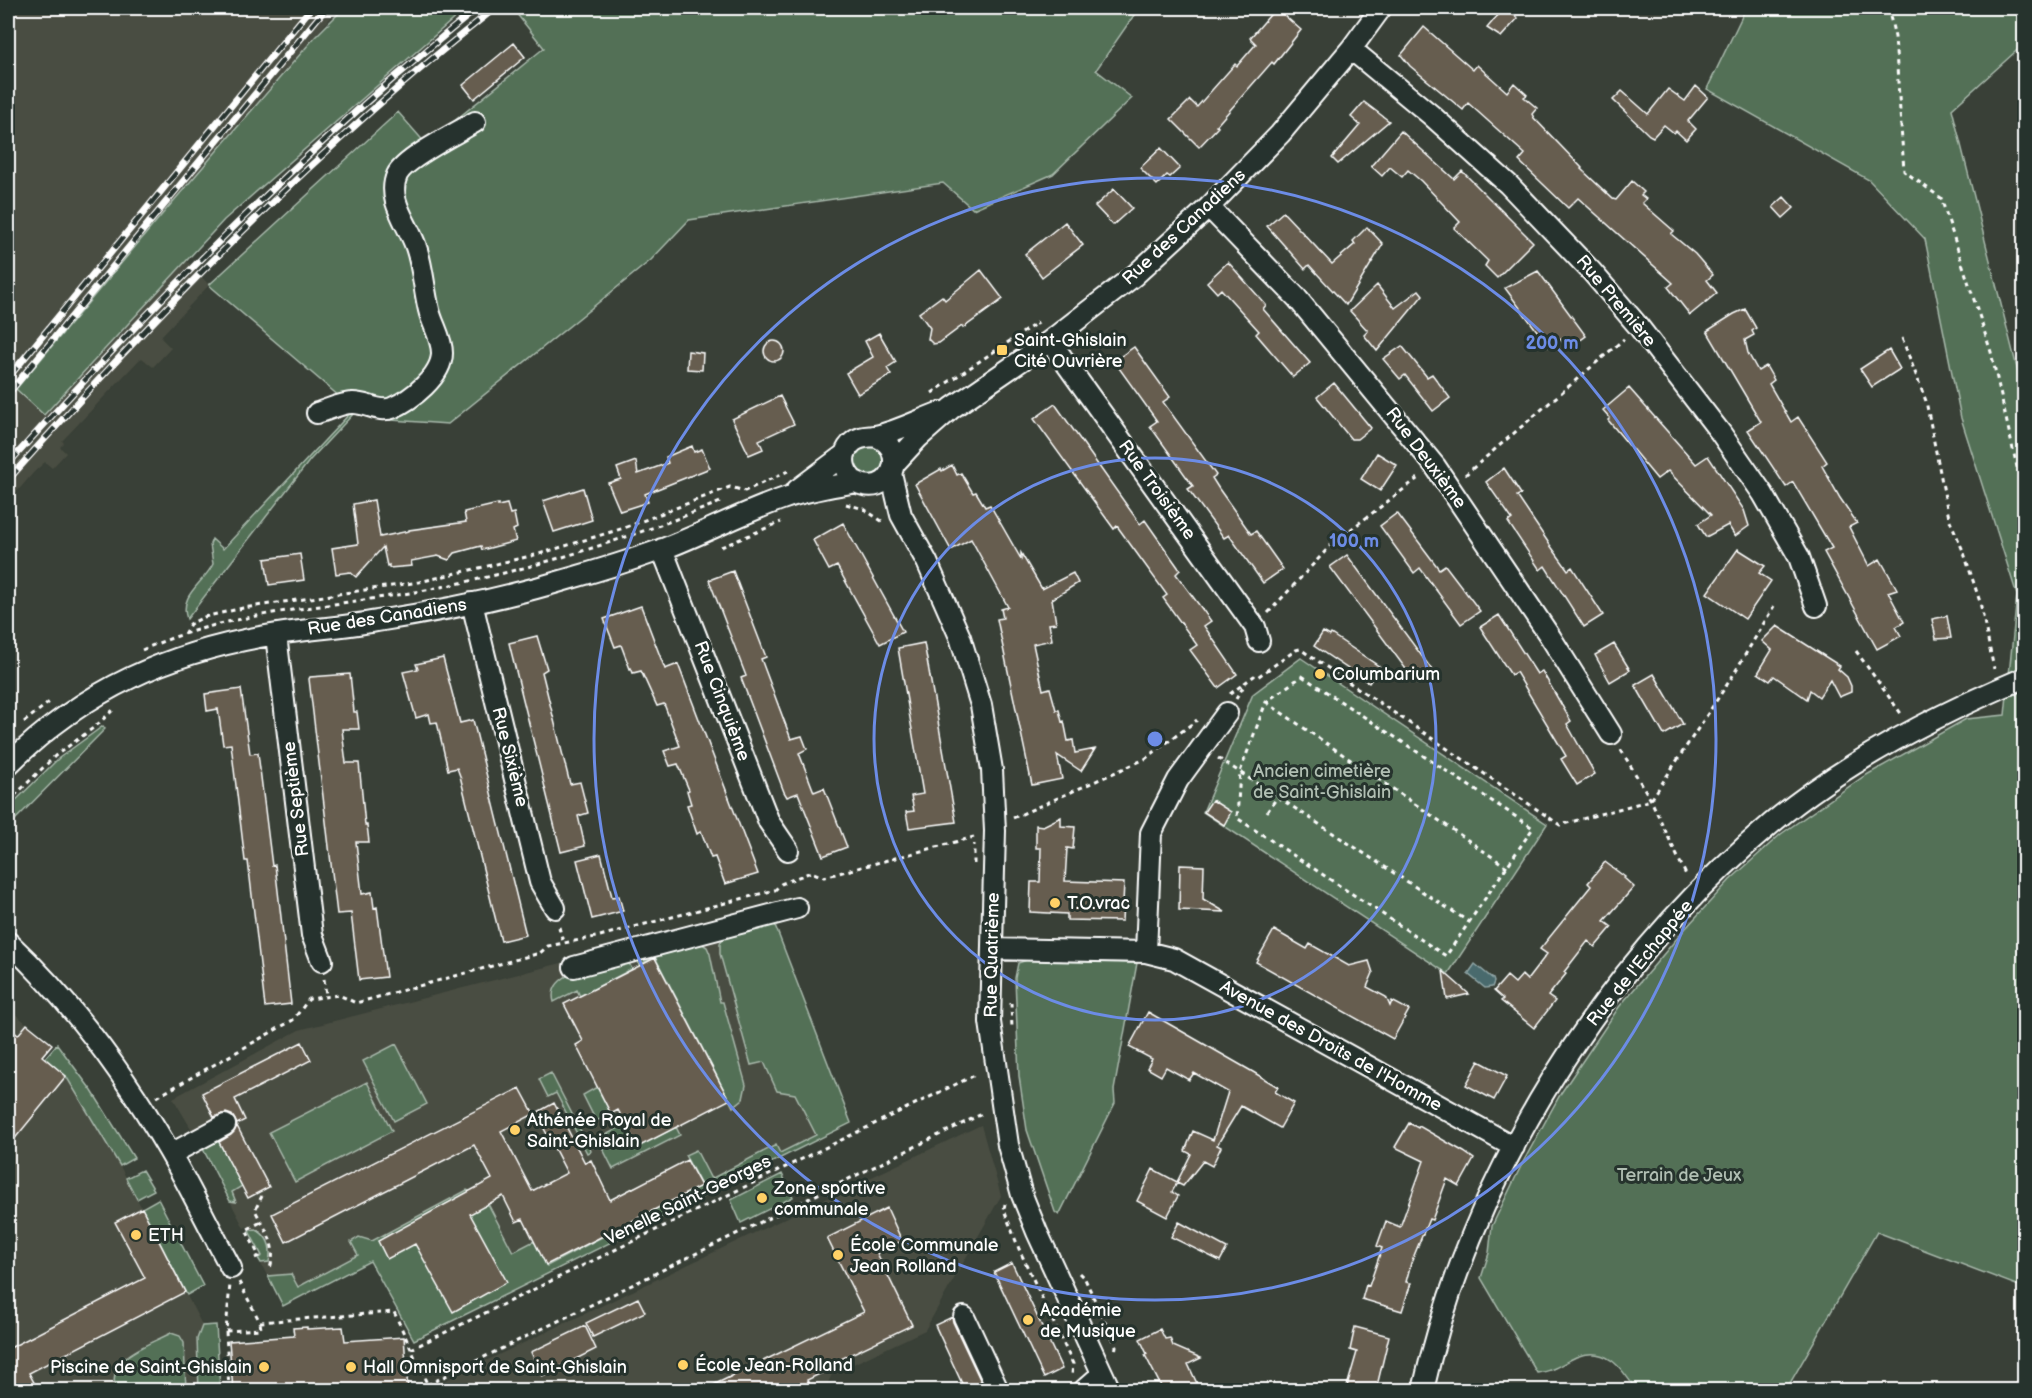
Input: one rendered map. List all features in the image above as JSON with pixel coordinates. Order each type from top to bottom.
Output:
[{"type":"street","name":"Rue des Canadiens","points":[[8,765],[56,722],[78,706],[126,678],[179,658],[228,644],[375,622],[472,603],[568,579],[662,549],[785,498],[816,489],[880,483],[918,438],[952,408],[1050,341],[1135,275],[1209,207],[1280,134],[1351,49],[1381,8]]},
{"type":"street","name":"Rue Première","points":[[1351,49],[1431,115],[1508,184],[1571,249],[1639,327],[1720,432],[1763,494],[1799,557],[1816,606]]},
{"type":"street","points":[[317,413],[352,403],[389,410],[404,402],[439,368],[442,353],[429,312],[417,248],[395,200],[394,186],[398,173],[409,162],[475,122]]},
{"type":"street","name":"Rue Deuxième","points":[[1209,207],[1297,298],[1435,466],[1551,638],[1611,734]]},
{"type":"street","name":"Rue Troisième","points":[[1050,341],[1257,634]]},
{"type":"street","name":"Rue des Canadiens","points":[[785,498],[845,454],[855,440],[864,436],[874,436],[952,408]]},
{"type":"street","points":[[874,436],[889,445],[894,454],[893,469]]},
{"type":"street","points":[[845,454],[846,470],[861,484]]},
{"type":"street","name":"Rue Quatrième","points":[[893,469],[894,521]]},
{"type":"street","name":"Rue Quatrième","points":[[861,484],[927,562],[960,638],[981,705],[992,770],[995,821],[990,1022],[1008,1145],[1022,1195],[1033,1223],[1106,1382]]},
{"type":"street","name":"Rue Cinquième","points":[[662,549],[769,822],[788,850]]},
{"type":"street","name":"Rue Sixième","points":[[472,603],[540,882],[555,908]]},
{"type":"street","name":"Rue Septième","points":[[276,635],[312,935],[322,961]]},
{"type":"street","name":"Rue de l'Echappée","points":[[1423,1390],[1431,1354],[1481,1214],[1514,1147],[1555,1074],[1622,979],[1696,895],[1773,822],[1828,782],[1913,730],[2025,678]]},
{"type":"street","points":[[1146,952],[1151,833],[1178,780],[1229,704]]},
{"type":"street","points":[[574,967],[797,908]]},
{"type":"street","points":[[8,942],[56,992],[96,1041],[142,1105],[171,1154],[231,1268]]},
{"type":"street","name":"Avenue des Droits de l'Homme","points":[[992,949],[1146,952],[1174,959],[1514,1147]]},
{"type":"street","points":[[171,1154],[225,1125]]},
{"type":"street","points":[[964,1317],[998,1390]]},
{"type":"street","points":[[1078,1382],[1106,1382]]},
{"type":"path","points":[[1888,8],[1895,37],[1904,171],[1941,198],[1991,352],[2025,498]]},
{"type":"path","points":[[930,394],[1037,323]]},
{"type":"path","points":[[1451,487],[1639,327]]},
{"type":"path","points":[[1902,338],[1926,401],[1948,518],[1964,553],[1980,602],[1998,689]]},
{"type":"path","points":[[1257,634],[1333,543],[1435,466]]},
{"type":"path","points":[[724,500],[604,545],[508,572],[430,590],[249,617],[184,634],[190,624],[243,608],[419,582],[539,554],[635,524],[730,487],[745,491],[793,469]]},
{"type":"path","points":[[843,504],[864,509],[894,521]]},
{"type":"path","points":[[712,551],[786,519]]},
{"type":"path","points":[[1229,704],[1254,676],[1256,678],[1296,650],[1300,650],[1560,825],[1652,800],[1732,677],[1774,606]]},
{"type":"path","points":[[1856,651],[1913,730]]},
{"type":"path","points":[[1302,676],[1533,828],[1446,956],[1237,818],[1240,772],[1266,702],[1302,676]]},
{"type":"path","points":[[1266,702],[1507,867]]},
{"type":"path","points":[[8,802],[55,756],[116,708]]},
{"type":"path","points":[[1012,818],[1145,759],[1205,714]]},
{"type":"path","points":[[1611,734],[1652,800],[1696,895]]},
{"type":"path","points":[[1200,750],[1224,761],[1470,922]]},
{"type":"path","points":[[1267,812],[1278,796]]},
{"type":"path","points":[[974,867],[972,860],[975,831]]},
{"type":"path","points":[[142,1105],[293,1020],[309,999],[339,995],[356,1003],[540,953],[548,946],[596,937],[775,890],[781,884],[811,872],[824,877],[974,837]]},
{"type":"path","points":[[977,1065],[978,1084]]},
{"type":"path","name":"Venelle Saint-Georges","points":[[411,1349],[977,1074]]},
{"type":"path","points":[[985,1106],[989,1121]]},
{"type":"path","points":[[428,1385],[987,1112]]},
{"type":"path","points":[[262,1196],[255,1210],[273,1246],[274,1256],[270,1268]]},
{"type":"path","points":[[1005,1198],[1004,1210],[1011,1229],[1070,1356],[1078,1382]]},
{"type":"path","points":[[255,1258],[259,1256],[246,1230],[261,1222]]},
{"type":"path","points":[[226,1331],[261,1329],[260,1322],[231,1268]]},
{"type":"path","points":[[230,1390],[226,1331],[231,1268]]},
{"type":"path","points":[[1077,1269],[1116,1347],[1115,1355]]},
{"type":"path","points":[[260,1322],[394,1312],[430,1390]]},
{"type":"shaded area","points":[[8,8],[339,8],[165,211],[186,260],[209,285],[162,335],[161,338],[171,348],[153,367],[142,358],[139,360],[62,441],[64,443],[60,447],[66,453],[52,468],[45,462],[8,502]]},
{"type":"shaded area","name":"Athénée Royal de Saint-Ghislain","points":[[769,910],[851,1123],[414,1340],[370,1261],[283,1306],[258,1258],[262,1256],[249,1231],[251,1230],[248,1226],[244,1228],[202,1147],[173,1098],[299,1030]]},
{"type":"shaded area","points":[[8,1008],[51,1044],[42,1056],[66,1076],[120,1166],[202,1325],[216,1325],[220,1390],[8,1390]]},
{"type":"shaded area","name":"École Communale Jean Rolland","points":[[981,1125],[1001,1196],[925,1330],[832,1374],[828,1383],[831,1390],[433,1390],[431,1387]]},
{"type":"green space","points":[[344,8],[466,8],[224,220],[44,415],[16,389],[165,211],[315,37]]},
{"type":"green space","points":[[525,8],[1139,8],[1096,70],[1132,98],[1053,174],[973,209],[943,183],[689,220],[651,260],[448,424],[391,420],[356,411],[310,460],[187,619],[185,611],[189,596],[213,564],[210,544],[212,539],[223,549],[354,409],[209,285],[398,112],[426,144],[544,48],[516,13]]},
{"type":"green space","name":"Terrain de Jeux","points":[[1746,8],[2024,8],[2024,44],[1952,109],[2024,396],[2024,1288],[1877,1232],[1786,1390],[1636,1390],[1619,1367],[1604,1356],[1596,1354],[1576,1357],[1553,1369],[1537,1373],[1481,1278],[1489,1253],[1492,1226],[1522,1164],[1561,1093],[1619,1007],[1730,880],[1781,834],[1863,777],[1966,719],[2005,715],[2017,595],[1961,418],[1925,239],[1869,180],[1707,89]]},
{"type":"green space","points":[[869,447],[879,451],[883,461],[879,471],[869,475],[859,471],[855,461],[859,451]]},
{"type":"green space","name":"Ancien cimetière de Saint-Ghislain","points":[[1301,658],[1547,824],[1448,974],[1203,812],[1253,694]]},
{"type":"green space","points":[[103,726],[105,729],[8,827],[8,808],[59,758]]},
{"type":"green space","points":[[773,920],[851,1123],[414,1340],[370,1261],[283,1306],[268,1276],[291,1274],[298,1287],[358,1255],[351,1242],[359,1237],[372,1241],[467,1190],[485,1198],[513,1252],[534,1241],[547,1266],[623,1226],[610,1200],[635,1187],[648,1213],[701,1185],[685,1155],[696,1150],[711,1179],[776,1145],[780,1153],[816,1135],[795,1094],[777,1091],[764,1062],[751,1065],[720,954],[720,943],[726,934]]},
{"type":"green space","points":[[699,942],[707,947],[710,954],[720,1002],[723,1002],[746,1085],[743,1099],[733,1107],[655,957],[639,965],[637,956]]},
{"type":"green space","points":[[627,959],[632,969],[580,996],[577,990],[554,1002],[554,991],[559,982],[567,976],[592,966]]},
{"type":"green space","points":[[1030,959],[1137,963],[1114,1090],[1115,1103],[1059,1215],[1055,1212],[1027,1130],[1019,1076],[1015,978],[1018,963]]},
{"type":"green space","points":[[57,1044],[92,1091],[134,1158],[120,1166],[66,1076],[45,1058]]},
{"type":"green space","points":[[396,1044],[427,1104],[394,1121],[363,1061]]},
{"type":"green space","points":[[551,1073],[591,1151],[587,1153],[556,1093],[548,1097],[539,1079]]},
{"type":"green space","points":[[367,1082],[392,1131],[295,1182],[269,1132]]},
{"type":"green space","points":[[597,1087],[611,1114],[596,1121],[583,1095]]},
{"type":"green space","points":[[626,1124],[637,1147],[676,1127],[680,1135],[613,1169],[598,1139]]},
{"type":"green space","points":[[217,1138],[242,1186],[232,1192],[236,1202],[230,1201],[202,1147]]},
{"type":"green space","points":[[142,1170],[154,1190],[137,1199],[126,1178]]},
{"type":"green space","name":"Zone sportive communale","points":[[782,1174],[793,1197],[741,1223],[731,1200]]},
{"type":"green space","points":[[158,1199],[203,1286],[187,1295],[142,1208]]},
{"type":"green space","points":[[255,1229],[264,1235],[268,1243],[269,1262],[261,1263],[258,1258],[262,1256],[249,1231]]},
{"type":"green space","points":[[216,1325],[220,1390],[199,1390],[197,1339],[202,1326]]},
{"type":"green space","points":[[171,1333],[180,1336],[184,1343],[186,1390],[116,1390],[114,1379],[123,1361],[141,1348]]},
{"type":"water","points":[[1475,964],[1493,979],[1492,987],[1485,988],[1468,974]]},
{"type":"building","points":[[1276,8],[1301,30],[1274,64],[1272,62],[1199,147],[1171,119],[1190,100],[1197,107],[1235,64],[1237,66],[1256,44],[1250,38]]},
{"type":"building","points":[[1504,8],[1518,18],[1501,37],[1487,28]]},
{"type":"building","points":[[1424,27],[1473,70],[1477,65],[1507,92],[1514,83],[1527,95],[1524,97],[1537,108],[1532,114],[1534,118],[1581,169],[1613,199],[1616,200],[1632,181],[1644,192],[1641,195],[1646,199],[1642,203],[1674,231],[1671,234],[1695,254],[1713,275],[1707,280],[1717,293],[1690,315],[1668,287],[1673,283],[1578,198],[1568,208],[1519,161],[1525,154],[1468,103],[1463,110],[1410,66],[1401,55]]},
{"type":"building","points":[[514,43],[525,57],[474,99],[463,85]]},
{"type":"building","points":[[1696,86],[1708,97],[1688,121],[1696,129],[1686,140],[1676,131],[1674,133],[1664,125],[1653,137],[1649,135],[1613,100],[1622,91],[1648,114],[1668,89],[1685,101]]},
{"type":"building","points":[[1364,102],[1389,121],[1338,164],[1332,158],[1360,125],[1351,117]]},
{"type":"building","points":[[1401,131],[1454,179],[1462,171],[1533,242],[1497,278],[1485,266],[1488,261],[1454,228],[1460,222],[1421,181],[1408,170],[1402,177],[1390,167],[1382,176],[1371,166]]},
{"type":"building","points":[[1161,148],[1180,168],[1170,177],[1167,175],[1157,185],[1140,168]]},
{"type":"building","points":[[1114,189],[1132,208],[1113,225],[1095,206]]},
{"type":"building","points":[[1784,197],[1794,208],[1783,218],[1773,207]]},
{"type":"building","points":[[1283,212],[1332,264],[1355,244],[1353,241],[1367,227],[1383,244],[1346,305],[1309,265],[1305,269],[1267,226]]},
{"type":"building","points":[[1065,222],[1083,245],[1042,277],[1025,254]]},
{"type":"building","points":[[1228,262],[1266,305],[1263,309],[1310,363],[1293,377],[1256,334],[1259,331],[1221,289],[1217,293],[1207,282]]},
{"type":"building","points":[[981,270],[1003,299],[963,328],[962,326],[939,343],[933,344],[928,339],[930,328],[919,313],[942,296],[945,300]]},
{"type":"building","points":[[1538,271],[1586,336],[1568,349],[1560,339],[1549,347],[1505,288]]},
{"type":"building","points":[[1377,285],[1395,308],[1419,290],[1423,295],[1377,351],[1364,335],[1368,331],[1350,311]]},
{"type":"building","points":[[1745,309],[1756,328],[1752,331],[1754,335],[1745,340],[1748,353],[1758,371],[1766,366],[1774,380],[1769,384],[1791,422],[1798,417],[1827,462],[1822,466],[1857,523],[1849,527],[1869,566],[1880,559],[1897,589],[1888,592],[1904,622],[1896,627],[1901,636],[1877,649],[1824,552],[1832,548],[1793,482],[1786,487],[1748,430],[1761,422],[1707,331]]},
{"type":"building","points":[[879,333],[896,362],[887,368],[891,375],[858,394],[846,373],[873,357],[865,341]]},
{"type":"building","points":[[774,341],[781,344],[784,351],[781,358],[774,361],[767,358],[764,351],[767,344]]},
{"type":"building","points":[[1402,346],[1427,377],[1432,374],[1450,398],[1433,411],[1405,375],[1400,379],[1383,359]]},
{"type":"building","points":[[1134,347],[1170,397],[1163,402],[1216,475],[1212,478],[1219,489],[1251,534],[1256,531],[1283,569],[1263,583],[1229,535],[1224,538],[1188,489],[1193,486],[1150,426],[1157,421],[1114,361]]},
{"type":"building","points":[[1889,350],[1900,369],[1872,387],[1860,369]]},
{"type":"building","points":[[688,351],[703,353],[702,370],[687,369]]},
{"type":"building","points":[[1334,383],[1371,428],[1357,439],[1351,439],[1317,397]]},
{"type":"building","points":[[1629,388],[1696,464],[1708,456],[1744,510],[1749,526],[1735,536],[1728,525],[1706,537],[1698,524],[1711,515],[1668,471],[1657,479],[1608,420],[1610,418],[1603,410]]},
{"type":"building","points":[[780,396],[794,424],[759,440],[763,449],[749,455],[732,419]]},
{"type":"building","points":[[1055,404],[1140,524],[1145,520],[1180,570],[1176,574],[1211,621],[1204,626],[1237,674],[1218,688],[1190,650],[1197,645],[1163,598],[1167,595],[1117,526],[1114,529],[1034,419]]},
{"type":"building","points":[[692,446],[694,452],[702,449],[710,468],[645,494],[648,502],[620,511],[608,483],[621,479],[617,468],[636,461],[638,474],[668,463],[666,457]]},
{"type":"building","points":[[1377,453],[1397,465],[1380,491],[1361,479]]},
{"type":"building","points":[[952,465],[957,475],[961,473],[985,507],[990,505],[1021,559],[1021,553],[1042,589],[1073,573],[1078,583],[1052,599],[1056,623],[1049,624],[1052,640],[1033,644],[1043,690],[1050,688],[1056,710],[1059,710],[1062,722],[1064,721],[1068,741],[1073,740],[1075,753],[1095,749],[1081,771],[1057,755],[1062,779],[1032,785],[997,619],[1003,618],[1001,609],[1008,607],[971,539],[951,550],[915,484]]},
{"type":"building","points":[[1504,468],[1521,494],[1517,496],[1550,545],[1568,570],[1572,567],[1603,615],[1584,627],[1545,566],[1540,570],[1508,522],[1512,519],[1486,482]]},
{"type":"building","points":[[583,488],[592,520],[554,532],[543,501]]},
{"type":"building","points":[[374,500],[380,537],[409,530],[466,522],[464,512],[507,504],[510,514],[514,513],[517,528],[513,530],[516,541],[482,550],[481,546],[455,553],[449,560],[438,556],[411,561],[412,566],[389,568],[383,547],[356,577],[350,572],[336,574],[332,548],[358,544],[353,504]]},
{"type":"building","points":[[1397,513],[1439,569],[1445,565],[1480,611],[1461,624],[1420,568],[1414,573],[1380,526]]},
{"type":"building","points":[[843,523],[903,632],[880,644],[837,566],[829,570],[813,540]]},
{"type":"building","points":[[1738,549],[1765,566],[1759,573],[1771,581],[1745,619],[1707,593]]},
{"type":"building","points":[[300,554],[304,580],[269,585],[265,559]]},
{"type":"building","points":[[1347,555],[1433,671],[1417,684],[1330,567]]},
{"type":"building","points":[[733,571],[766,657],[761,659],[791,739],[802,736],[807,749],[799,753],[814,792],[824,788],[847,847],[823,856],[798,793],[787,797],[784,792],[741,678],[746,676],[709,580]]},
{"type":"building","points":[[641,606],[665,669],[678,664],[758,874],[725,884],[715,857],[711,858],[701,831],[697,834],[687,805],[691,804],[687,791],[689,790],[678,764],[670,766],[664,751],[680,746],[664,704],[657,706],[641,671],[633,673],[621,645],[615,647],[604,619]]},
{"type":"building","points":[[1499,615],[1537,674],[1542,671],[1571,721],[1567,724],[1595,774],[1577,785],[1561,759],[1566,756],[1516,672],[1511,675],[1480,627]]},
{"type":"building","points":[[1947,616],[1951,638],[1936,639],[1932,619]]},
{"type":"building","points":[[1777,626],[1840,666],[1838,669],[1847,677],[1851,692],[1839,697],[1830,680],[1819,697],[1810,690],[1807,699],[1774,676],[1770,681],[1758,673],[1772,650],[1762,641]]},
{"type":"building","points":[[1323,632],[1330,636],[1331,634],[1380,667],[1369,683],[1314,646]]},
{"type":"building","points":[[537,636],[547,669],[542,672],[570,784],[580,782],[588,813],[578,816],[585,846],[561,852],[509,643]]},
{"type":"building","points":[[924,643],[956,822],[909,828],[906,812],[914,811],[911,796],[923,794],[898,648]]},
{"type":"building","points":[[1614,644],[1630,670],[1610,682],[1595,655]]},
{"type":"building","points":[[443,658],[460,723],[473,720],[526,935],[501,941],[457,768],[448,770],[437,722],[431,723],[429,714],[416,718],[403,672],[418,669],[416,664]]},
{"type":"building","points":[[350,674],[354,712],[357,712],[359,729],[342,729],[344,747],[346,763],[359,763],[365,825],[367,825],[369,842],[356,842],[362,894],[372,892],[374,908],[377,907],[386,977],[359,980],[351,913],[337,914],[309,679],[310,677]]},
{"type":"building","points":[[1654,674],[1683,724],[1664,735],[1635,685]]},
{"type":"building","points":[[241,689],[250,754],[258,753],[272,866],[275,865],[291,1004],[265,1007],[248,861],[245,861],[231,744],[223,745],[218,709],[207,711],[205,694]]},
{"type":"building","points":[[1212,800],[1231,812],[1224,825],[1204,812]]},
{"type":"building","points":[[1061,817],[1061,826],[1075,827],[1073,849],[1067,848],[1065,881],[1124,883],[1122,921],[1067,920],[1067,914],[1030,912],[1031,882],[1040,882],[1041,848],[1036,848],[1036,825],[1043,826]]},
{"type":"building","points":[[601,854],[612,897],[619,896],[623,911],[592,919],[577,860]]},
{"type":"building","points":[[1605,862],[1634,887],[1604,921],[1612,927],[1595,947],[1588,941],[1564,972],[1566,974],[1548,996],[1555,1001],[1534,1028],[1501,1001],[1503,999],[1494,991],[1507,976],[1515,983],[1522,975],[1527,980],[1547,954],[1540,949],[1591,886],[1588,883]]},
{"type":"building","points":[[1180,865],[1204,866],[1203,899],[1225,912],[1179,910]]},
{"type":"building","points":[[1274,930],[1307,949],[1310,944],[1349,966],[1369,961],[1373,973],[1367,987],[1386,997],[1390,1006],[1392,1001],[1409,1010],[1393,1039],[1256,962]]},
{"type":"building","points":[[655,958],[729,1100],[638,1147],[618,1110],[611,1114],[576,1045],[583,1041],[564,1004]]},
{"type":"building","points":[[1443,971],[1469,994],[1447,999]]},
{"type":"building","points":[[1148,1012],[1278,1087],[1275,1092],[1294,1103],[1280,1128],[1241,1106],[1217,1145],[1221,1147],[1212,1166],[1203,1161],[1183,1186],[1177,1183],[1172,1192],[1178,1196],[1167,1217],[1137,1201],[1153,1169],[1177,1182],[1191,1154],[1185,1151],[1193,1131],[1213,1140],[1228,1092],[1194,1073],[1189,1080],[1166,1067],[1161,1076],[1147,1068],[1152,1059],[1129,1047]]},
{"type":"building","points":[[27,1024],[52,1044],[42,1056],[66,1076],[8,1147],[8,1027],[18,1035]]},
{"type":"building","points":[[302,1042],[311,1060],[235,1099],[245,1120],[237,1124],[232,1115],[226,1113],[214,1117],[202,1093]]},
{"type":"building","points":[[1479,1061],[1507,1076],[1494,1100],[1466,1085]]},
{"type":"building","points":[[520,1088],[534,1114],[501,1131],[532,1191],[567,1173],[536,1113],[554,1103],[585,1163],[591,1160],[610,1200],[687,1160],[701,1186],[546,1265],[523,1219],[516,1222],[503,1196],[470,1214],[507,1282],[453,1312],[415,1244],[387,1259],[378,1241],[492,1179],[474,1145],[286,1242],[272,1214]]},
{"type":"building","points":[[1409,1123],[1418,1128],[1419,1126],[1474,1159],[1459,1186],[1447,1179],[1432,1220],[1429,1219],[1411,1263],[1406,1282],[1411,1283],[1402,1311],[1362,1299],[1382,1248],[1377,1246],[1386,1221],[1400,1227],[1424,1161],[1395,1147]]},
{"type":"building","points":[[237,1126],[269,1187],[248,1198],[219,1142],[231,1135]]},
{"type":"building","points":[[142,1208],[185,1292],[29,1373],[38,1390],[8,1390],[8,1349],[145,1278],[115,1222]]},
{"type":"building","points":[[887,1208],[902,1241],[877,1253],[912,1325],[826,1366],[828,1370],[807,1380],[812,1390],[703,1390],[864,1312],[827,1238]]},
{"type":"building","points":[[1179,1222],[1227,1248],[1220,1261],[1171,1237]]},
{"type":"building","name":"Académie de Musique","points":[[1012,1263],[1062,1369],[1044,1378],[994,1272]]},
{"type":"building","points":[[638,1298],[645,1312],[593,1337],[586,1323]]},
{"type":"building","points":[[952,1317],[985,1390],[965,1390],[935,1325]]},
{"type":"building","points":[[585,1326],[596,1349],[542,1376],[531,1352]]},
{"type":"building","name":"Hall Omnisport de Saint-Ghislain","points":[[307,1327],[307,1329],[343,1327],[345,1341],[404,1337],[408,1390],[233,1390],[229,1341],[294,1336],[293,1328]]},
{"type":"building","points":[[1355,1327],[1389,1336],[1376,1390],[1346,1390],[1357,1352],[1350,1350]]},
{"type":"building","points":[[1160,1329],[1165,1339],[1170,1338],[1173,1346],[1201,1358],[1188,1364],[1200,1390],[1163,1390],[1145,1355],[1147,1354],[1140,1339]]},
{"type":"railway","points":[[8,378],[311,8]]},
{"type":"railway","points":[[8,394],[326,8]]},
{"type":"railway","points":[[8,464],[147,314],[243,217],[394,78],[478,8]]},
{"type":"railway","points":[[8,480],[122,354],[241,233],[365,117],[495,8]]},
{"type":"place","name":"Saint-Ghislain Cité Ouvrière","points":[[1002,350]]},
{"type":"place","name":"Columbarium","points":[[1320,674]]},
{"type":"place","name":"T.O.vrac","points":[[1055,903]]},
{"type":"place","name":"Athénée Royal de Saint-Ghislain","points":[[515,1130]]},
{"type":"place","name":"Zone sportive communale","points":[[762,1198]]},
{"type":"place","name":"ETH","points":[[136,1235]]},
{"type":"place","name":"École Communale Jean Rolland","points":[[838,1255]]},
{"type":"place","name":"Académie de Musique","points":[[1028,1320]]},
{"type":"place","name":"École Jean-Rolland","points":[[683,1365]]},
{"type":"place","name":"Piscine de Saint-Ghislain","points":[[264,1367]]},
{"type":"place","name":"Hall Omnisport de Saint-Ghislain","points":[[351,1367]]}]
